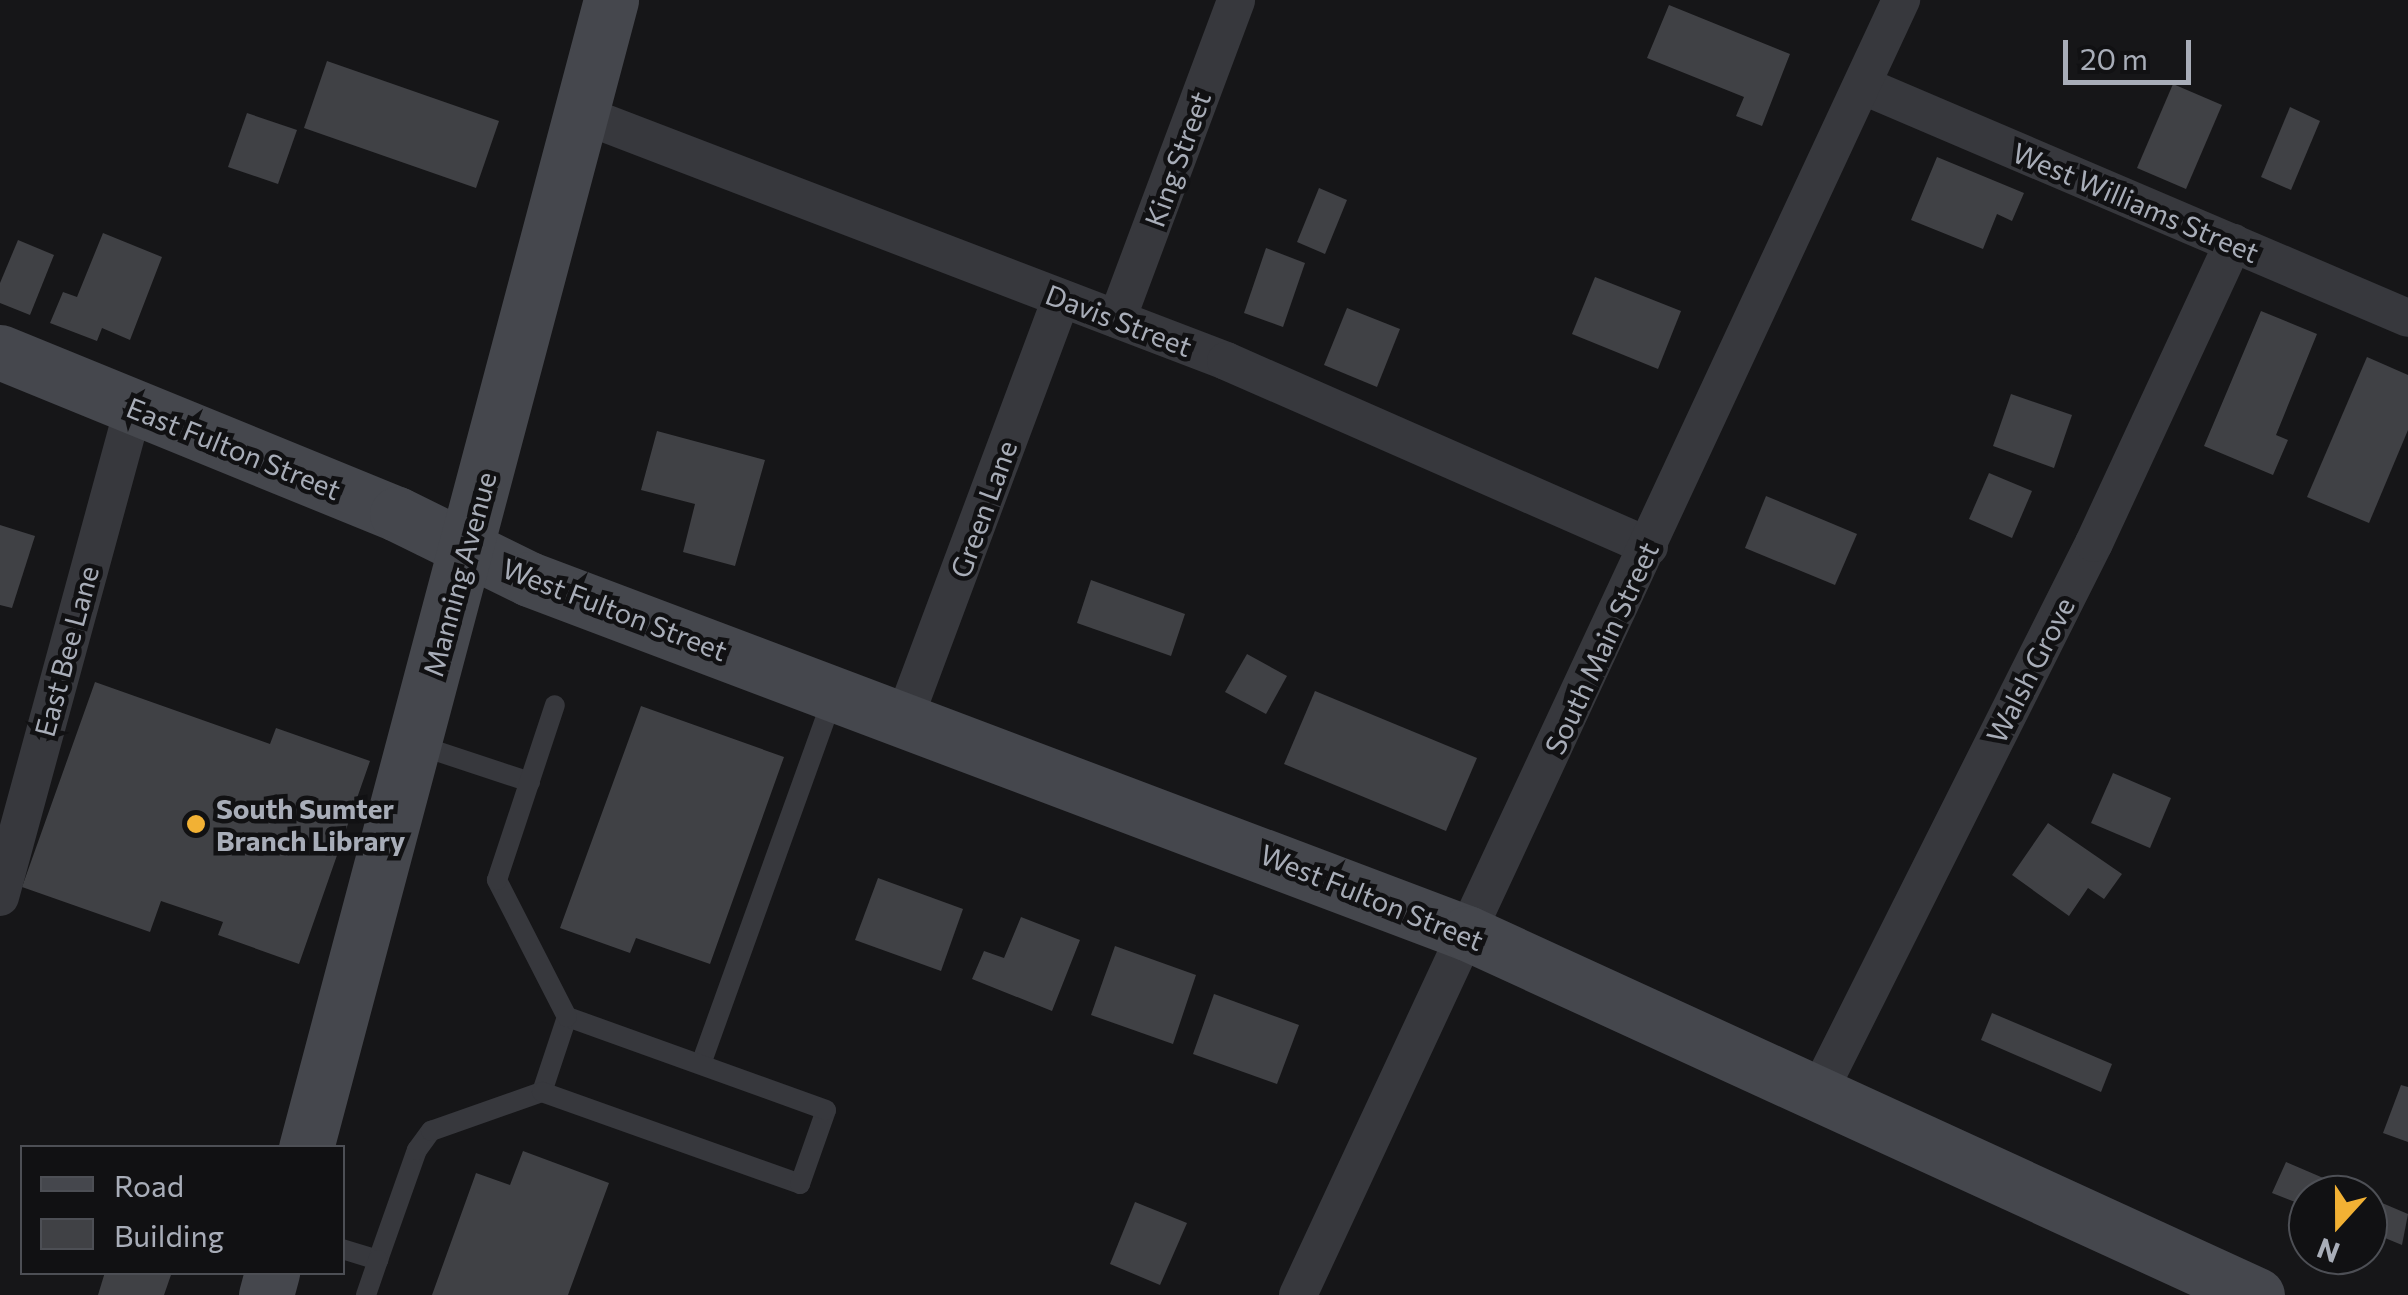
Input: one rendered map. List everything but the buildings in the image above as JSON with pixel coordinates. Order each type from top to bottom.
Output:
[{"type":"street","name":"Manning Avenue","points":[[307,1145],[611,0]]},
{"type":"street","name":"King Street","points":[[1118,319],[1236,0]]},
{"type":"street","name":"South Main Street","points":[[1298,1295],[1650,547],[1901,0]]},
{"type":"street","name":"West Williams Street","points":[[1864,86],[2408,318]]},
{"type":"street","name":"Davis Street","points":[[581,114],[1226,362],[1650,547]]},
{"type":"street","name":"Walsh Grove","points":[[1818,1092],[2094,543],[2233,243]]},
{"type":"street","name":"Green Lane","points":[[904,719],[1062,298]]},
{"type":"street","name":"East Fulton Street","points":[[0,352],[397,514],[465,549]]},
{"type":"street","name":"East Bee Lane","points":[[0,897],[134,406]]},
{"type":"street","name":"West Fulton Street","points":[[465,549],[529,579],[1467,933],[2258,1295]]},
{"type":"lane","points":[[701,1064],[834,693]]},
{"type":"lane","points":[[366,1295],[418,1150],[431,1132],[542,1092],[800,1184],[826,1110],[566,1017],[497,880],[555,705]]},
{"type":"lane","points":[[414,744],[530,782]]},
{"type":"lane","points":[[542,1092],[566,1017]]},
{"type":"lane","points":[[345,1250],[378,1260]]},
{"type":"place","name":"South Sumter Branch Library","points":[[196,824]]}]
